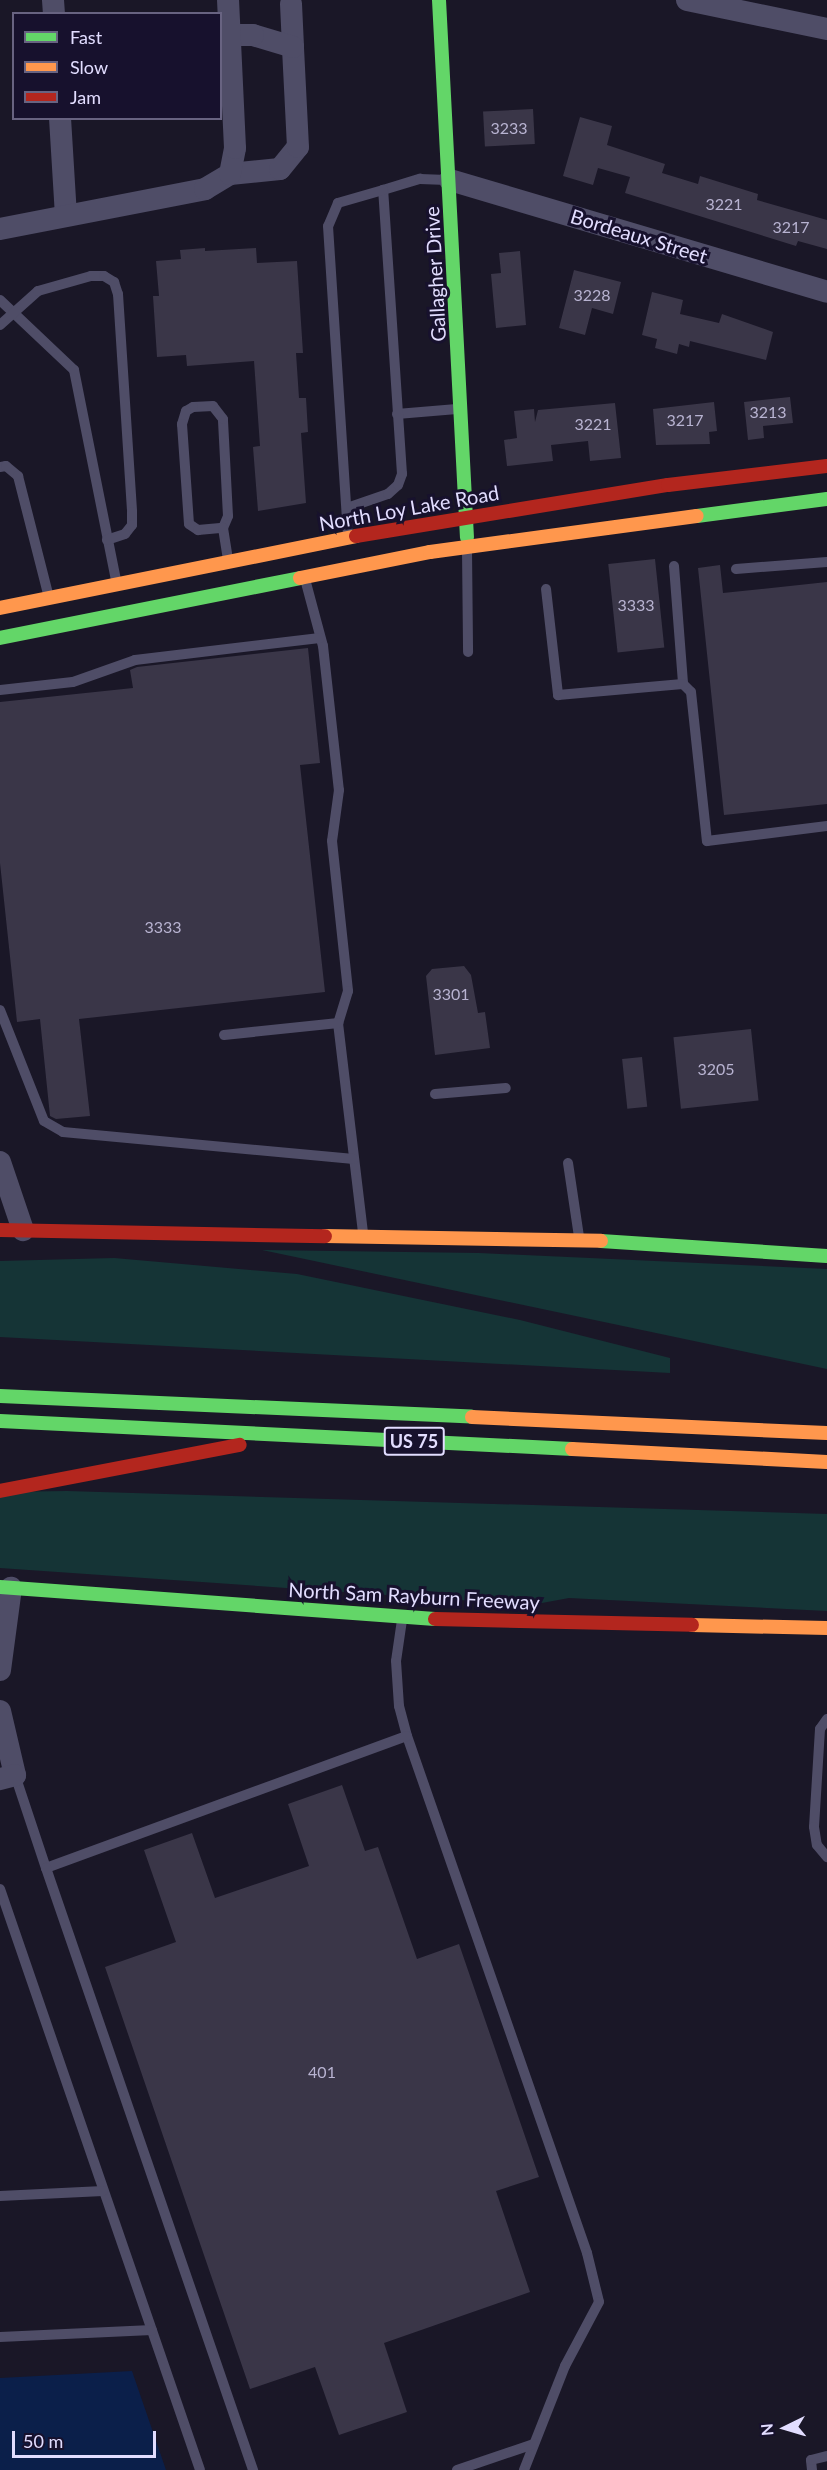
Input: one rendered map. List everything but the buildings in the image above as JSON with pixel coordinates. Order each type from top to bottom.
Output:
[{"type":"main road","name":"Gallagher Drive","points":[[439,0],[467,547]]},
{"type":"main road","name":"North Loy Lake Road","points":[[0,608],[348,537],[668,484],[827,466]]},
{"type":"main road","points":[[0,638],[467,547],[827,499]]},
{"type":"main road","points":[[0,1230],[363,1233],[579,1240],[827,1256]]},
{"type":"main road","name":"US 75","points":[[0,1396],[827,1433]]},
{"type":"main road","name":"US 75","points":[[0,1421],[827,1462]]},
{"type":"main road","points":[[0,1491],[292,1435]]},
{"type":"main road","name":"North Sam Rayburn Freeway","points":[[5,1588],[402,1618],[827,1628]]},
{"type":"street","points":[[228,0],[235,148],[230,174]]},
{"type":"street","points":[[687,0],[827,29]]},
{"type":"street","points":[[0,229],[205,189],[230,174],[280,169],[298,147],[291,4]]},
{"type":"street","points":[[230,35],[253,35],[293,47]]},
{"type":"street","points":[[60,120],[66,215]]},
{"type":"street","name":"Bordeaux Street","points":[[450,180],[827,292]]},
{"type":"street","points":[[0,1162],[23,1230]]},
{"type":"street","points":[[0,1670],[5,1588]]},
{"type":"street","points":[[0,1711],[8,1777]]},
{"type":"lane","points":[[348,537],[328,226],[338,203],[420,179],[450,180]]},
{"type":"lane","points":[[347,508],[388,494],[398,485],[402,474],[383,190]]},
{"type":"lane","points":[[0,325],[38,291],[91,276],[104,276],[114,282],[118,294],[132,525],[125,534],[107,540]]},
{"type":"lane","points":[[0,300],[15,311],[74,370],[116,585]]},
{"type":"lane","points":[[223,528],[198,530],[189,524],[182,424],[186,411],[194,407],[213,406],[223,419],[228,516],[223,528],[229,562]]},
{"type":"lane","points":[[397,414],[461,408]]},
{"type":"lane","points":[[0,467],[6,466],[18,476],[49,598]]},
{"type":"lane","points":[[467,547],[468,652]]},
{"type":"lane","points":[[736,569],[827,562]]},
{"type":"lane","points":[[674,566],[683,684],[691,692],[707,840],[827,825]]},
{"type":"lane","points":[[305,578],[320,638],[339,790],[332,841],[348,991],[338,1023],[363,1233]]},
{"type":"lane","points":[[546,590],[558,695],[683,684]]},
{"type":"lane","points":[[0,690],[73,682],[135,660],[320,638]]},
{"type":"lane","points":[[0,1010],[44,1121],[63,1132],[354,1159]]},
{"type":"lane","points":[[224,1035],[338,1023]]},
{"type":"lane","points":[[435,1094],[506,1088]]},
{"type":"lane","points":[[568,1163],[579,1240]]},
{"type":"lane","points":[[402,1618],[396,1661],[399,1706],[407,1736],[597,2286],[599,2302],[564,2366],[524,2470]]},
{"type":"lane","points":[[827,1719],[820,1729],[814,1827],[817,1845],[827,1857]]},
{"type":"lane","points":[[46,1868],[407,1736]]},
{"type":"lane","points":[[8,1777],[46,1868],[253,2470]]},
{"type":"lane","points":[[0,1889],[200,2470]]},
{"type":"lane","points":[[0,2196],[103,2191]]},
{"type":"lane","points":[[0,2337],[152,2330]]},
{"type":"lane","points":[[457,2470],[534,2444]]},
{"type":"lane","points":[[812,2470],[811,2460],[827,2457]]},
{"type":"green space","points":[[262,1250],[479,1253],[827,1269],[827,1369]]},
{"type":"green space","points":[[114,1258],[297,1274],[520,1320],[670,1358],[670,1373],[0,1337],[0,1261]]},
{"type":"green space","points":[[67,1491],[827,1514],[827,1611],[569,1598],[531,1605],[0,1568],[0,1492]]},
{"type":"water","points":[[132,2371],[166,2470],[0,2470],[0,2378]]},
{"type":"traffic: fast","points":[[439,0],[467,537]]},
{"type":"traffic: fast","points":[[697,516],[827,499]]},
{"type":"traffic: fast","points":[[0,638],[300,578]]},
{"type":"traffic: fast","points":[[601,1241],[827,1256]]},
{"type":"traffic: fast","points":[[0,1396],[472,1417]]},
{"type":"traffic: fast","points":[[0,1421],[572,1449]]},
{"type":"traffic: fast","points":[[0,1587],[435,1619]]},
{"type":"traffic: slow","points":[[300,578],[430,552],[697,516]]},
{"type":"traffic: slow","points":[[0,608],[356,536]]},
{"type":"traffic: slow","points":[[325,1236],[601,1241]]},
{"type":"traffic: slow","points":[[472,1417],[827,1433]]},
{"type":"traffic: slow","points":[[572,1449],[827,1462]]},
{"type":"traffic: slow","points":[[692,1625],[827,1628]]},
{"type":"traffic: jam","points":[[356,536],[668,485],[827,466]]},
{"type":"traffic: jam","points":[[0,1230],[325,1236]]},
{"type":"traffic: jam","points":[[0,1491],[240,1445]]},
{"type":"traffic: jam","points":[[435,1619],[692,1625]]}]
